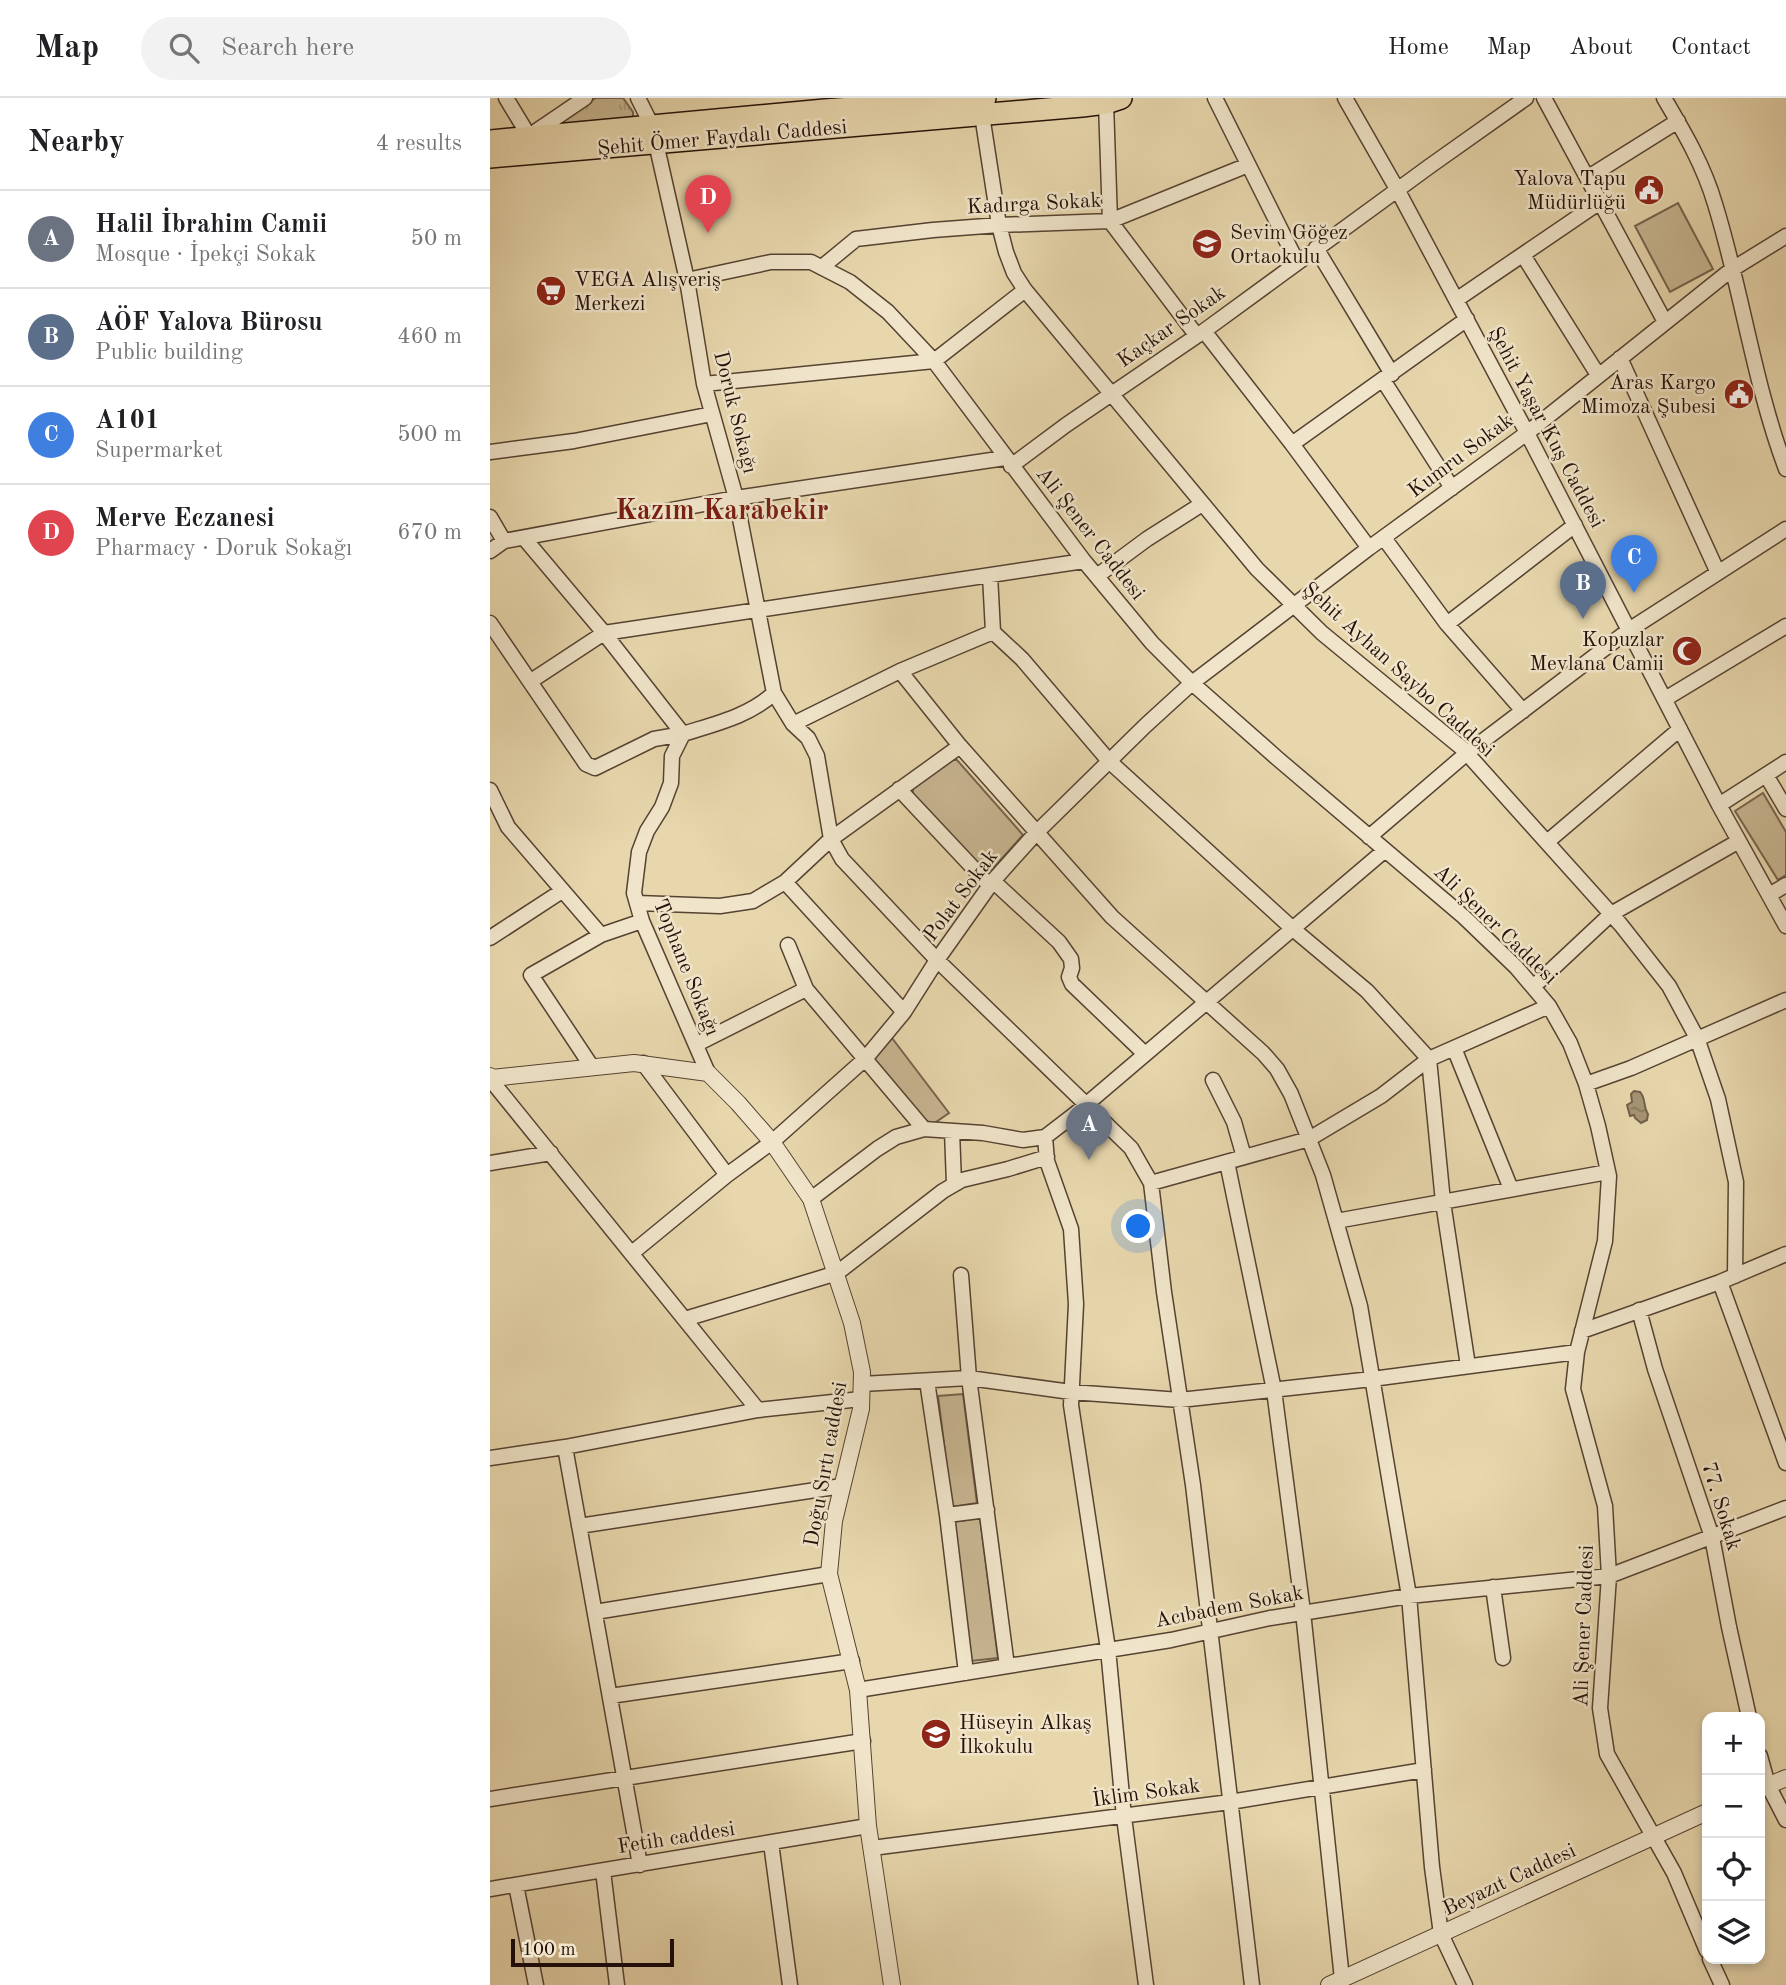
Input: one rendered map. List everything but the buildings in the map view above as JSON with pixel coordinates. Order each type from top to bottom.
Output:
[{"type":"main road","name":"Şehit Ömer Faydalı Caddesi","points":[[490,141],[529,136],[654,134],[983,106],[1113,100]]},
{"type":"main road","name":"Şehit Ömer Faydalı Caddesi","points":[[490,158],[654,134],[823,104],[983,106]]},
{"type":"street","points":[[506,98],[529,136],[585,98]]},
{"type":"street","name":"Doruk Sokağı","points":[[638,98],[654,134],[687,279],[704,384],[736,498],[774,693]]},
{"type":"street","points":[[1215,98],[1297,262]]},
{"type":"street","name":"Şehit Yaşar Kuş Caddesi","points":[[1345,98],[1467,319],[1719,805],[1786,926]]},
{"type":"street","name":"Kaçkar Sokak","points":[[1008,462],[1200,334],[1526,98]]},
{"type":"street","points":[[1544,98],[1665,322]]},
{"type":"street","points":[[1664,98],[1695,152],[1715,204],[1751,347],[1786,469]]},
{"type":"street","points":[[1113,100],[1110,221],[1292,444],[1369,548]]},
{"type":"street","name":"Şehit Ayhan Saybo Caddesi","points":[[983,106],[999,225],[1014,273],[1025,290],[1257,569],[1322,633],[1467,753],[1611,914],[1669,986],[1697,1038],[1718,1099],[1735,1182],[1735,1276]]},
{"type":"street","points":[[1587,178],[1678,121]]},
{"type":"street","name":"Kadırga Sokak","points":[[822,267],[856,239],[999,225],[1110,221],[1248,165]]},
{"type":"street","points":[[1456,300],[1600,202]]},
{"type":"street","name":"Kumru Sokak","points":[[1192,682],[1527,432],[1731,270],[1786,236]]},
{"type":"street","points":[[1316,248],[1452,488]]},
{"type":"street","points":[[1523,255],[1598,375]]},
{"type":"street","name":"Ali Şener Caddesi","points":[[687,279],[771,262],[811,262],[850,282],[888,312],[934,361],[1084,561],[1152,643],[1192,682],[1369,838],[1464,917],[1516,967],[1549,1006],[1570,1043],[1586,1084],[1608,1172],[1605,1241],[1577,1352],[1573,1389],[1605,1506],[1609,1576],[1600,1708],[1607,1754],[1674,1873],[1702,1939]]},
{"type":"street","points":[[704,384],[934,361],[1025,290]]},
{"type":"street","points":[[1292,444],[1467,319]]},
{"type":"street","points":[[1620,358],[1718,573]]},
{"type":"street","points":[[490,453],[574,441],[712,414]]},
{"type":"street","points":[[490,551],[504,541],[736,498],[1008,462]]},
{"type":"street","points":[[1097,576],[1147,539],[1202,504]]},
{"type":"street","points":[[490,517],[504,541]]},
{"type":"street","points":[[1447,624],[1575,525]]},
{"type":"street","points":[[1369,838],[1467,753],[1629,631],[1786,529]]},
{"type":"street","points":[[524,538],[604,633],[683,734]]},
{"type":"street","points":[[1384,538],[1447,624],[1523,711]]},
{"type":"street","points":[[531,681],[604,633],[1084,561]]},
{"type":"street","points":[[990,575],[993,632],[1022,659],[1109,761],[1293,929],[1367,991],[1429,1059],[1443,1202],[1468,1366]]},
{"type":"street","points":[[490,623],[586,764],[595,768],[654,739],[683,734],[742,714],[774,693],[793,723],[808,738],[817,756],[831,838],[842,859],[937,960],[1131,1148],[1151,1183],[1164,1292],[1194,1485],[1252,1985]]},
{"type":"street","points":[[1665,699],[1786,626]]},
{"type":"street","points":[[793,723],[900,671],[993,632]]},
{"type":"street","points":[[900,671],[960,746],[1112,917],[1263,1053],[1277,1069],[1291,1094],[1323,1175],[1360,1306],[1409,1595],[1432,1867],[1441,1934],[1465,1985]]},
{"type":"street","name":"Polat Sokak","points":[[632,1254],[727,1175],[772,1142],[865,1059],[904,1012],[991,883],[1036,833],[1192,682]]},
{"type":"street","points":[[1546,842],[1680,729]]},
{"type":"street","name":"Tophane Sokağı","points":[[683,734],[672,756],[671,783],[639,852],[635,893],[642,921],[708,1073]]},
{"type":"street","points":[[637,904],[720,906],[753,901],[785,882],[831,838],[960,746]]},
{"type":"street","points":[[1719,805],[1786,762]]},
{"type":"street","points":[[1766,775],[1786,809]]},
{"type":"street","points":[[899,789],[991,883],[1059,942],[1071,959],[1069,977],[1072,984],[1145,1054]]},
{"type":"street","points":[[490,790],[508,827],[601,935]]},
{"type":"street","points":[[1533,986],[1611,914],[1739,841]]},
{"type":"street","points":[[811,1199],[896,1137],[924,1129],[983,1133],[1023,1140],[1045,1137],[1384,850]]},
{"type":"street","points":[[785,882],[904,1012]]},
{"type":"street","points":[[1769,895],[1786,885]]},
{"type":"street","points":[[490,938],[562,891]]},
{"type":"street","points":[[592,1068],[531,975],[601,935],[642,921]]},
{"type":"street","points":[[788,945],[806,989],[924,1129]]},
{"type":"street","points":[[697,1044],[806,989]]},
{"type":"street","points":[[1586,1084],[1631,1068],[1786,1000]]},
{"type":"street","points":[[1151,1183],[1308,1139],[1381,1096],[1429,1059],[1549,1006]]},
{"type":"street","points":[[1454,1048],[1511,1189]]},
{"type":"street","points":[[643,1063],[727,1175]]},
{"type":"street","points":[[491,1078],[643,1063],[708,1073]]},
{"type":"street","name":"Doğu Sırtı caddesi","points":[[708,1073],[772,1142],[811,1199],[852,1323],[862,1372],[861,1409],[834,1521],[828,1574],[858,1690],[868,1826],[892,1985]]},
{"type":"street","points":[[491,1078],[758,1410]]},
{"type":"street","points":[[1213,1080],[1234,1122],[1244,1157]]},
{"type":"street","points":[[952,1131],[954,1184]]},
{"type":"street","points":[[1045,1137],[1046,1157],[1071,1230],[1076,1304],[1071,1405],[1108,1649],[1124,1817],[1146,1985]]},
{"type":"street","points":[[490,1163],[551,1153]]},
{"type":"street","points":[[685,1319],[837,1273],[954,1184],[1046,1157]]},
{"type":"street","points":[[1227,1162],[1273,1390],[1303,1612],[1322,1787],[1336,1982]]},
{"type":"street","points":[[1336,1221],[1608,1172]]},
{"type":"street","points":[[1582,1331],[1720,1282],[1786,1254]]},
{"type":"street","points":[[961,1275],[969,1378],[1007,1666]]},
{"type":"street","points":[[1720,1282],[1786,1463]]},
{"type":"street","name":"77. Sokak","points":[[1639,1310],[1712,1537],[1748,1712]]},
{"type":"street","points":[[490,1458],[565,1447],[927,1381],[969,1378],[1072,1392],[1180,1400],[1372,1379],[1577,1352]]},
{"type":"street","points":[[927,1381],[947,1515],[965,1673]]},
{"type":"street","points":[[565,1447],[640,1865]]},
{"type":"street","points":[[579,1526],[842,1486]]},
{"type":"street","name":"Acıbadem Sokak","points":[[858,1690],[1171,1640],[1303,1612],[1409,1595],[1609,1576],[1786,1508]]},
{"type":"street","points":[[947,1515],[987,1510]]},
{"type":"street","points":[[595,1612],[828,1574]]},
{"type":"street","points":[[1493,1587],[1503,1658]]},
{"type":"street","points":[[610,1696],[852,1661]]},
{"type":"street","points":[[490,1799],[863,1741]]},
{"type":"street","name":"İklim Sokak","points":[[872,1848],[1124,1817],[1424,1770]]},
{"type":"street","points":[[1765,1787],[1786,1777]]},
{"type":"street","points":[[1765,1788],[1786,1820]]},
{"type":"street","name":"Beyazıt Caddesi","points":[[1336,1982],[1702,1814]]},
{"type":"street","name":"Fetih caddesi","points":[[490,1889],[868,1826]]},
{"type":"street","points":[[771,1843],[790,1985]]},
{"type":"street","points":[[603,1871],[617,1985]]},
{"type":"street","points":[[516,1885],[536,1985]]},
{"type":"street","points":[[1712,1964],[1722,1985]]},
{"type":"green space","points":[[596,98],[623,98],[633,112],[633,117],[551,125]]},
{"type":"green space","points":[[1678,203],[1713,269],[1670,292],[1635,226]]},
{"type":"green space","points":[[951,760],[957,760],[1023,835],[987,875],[913,795],[913,787]]},
{"type":"green space","points":[[1763,793],[1786,832],[1786,875],[1778,880],[1735,811]]},
{"type":"green space","points":[[892,1038],[949,1113],[933,1124],[924,1120],[873,1060]]},
{"type":"green space","points":[[963,1394],[977,1503],[952,1507],[938,1396]]},
{"type":"green space","points":[[980,1518],[998,1658],[971,1661],[954,1522]]},
{"type":"water","points":[[1634,1091],[1642,1094],[1648,1114],[1647,1120],[1641,1123],[1634,1115],[1630,1116],[1627,1105],[1632,1102],[1631,1094]]},
{"type":"place","name":"Yalova Tapu Müdürlüğü","points":[[1649,190]]},
{"type":"place","name":"Merve Eczanesi","points":[[708,233]]},
{"type":"place","name":"Sevim Göğez Ortaokulu","points":[[1207,244]]},
{"type":"place","name":"VEGA Alışveriş Merkezi","points":[[551,291]]},
{"type":"place","name":"Aras Kargo Mimoza Şubesi","points":[[1739,394]]},
{"type":"place","name":"A101","points":[[1634,593]]},
{"type":"place","name":"AÖF Yalova Bürosu","points":[[1583,619]]},
{"type":"place","name":"Kopuzlar Mevlana Camii","points":[[1687,651]]},
{"type":"place","name":"Halil İbrahim Camii","points":[[1089,1160]]},
{"type":"place","name":"Hüseyin Alkaş İlkokulu","points":[[936,1734]]},
{"type":"district","name":"Kazım Karabekir","points":[[722,509]]}]
